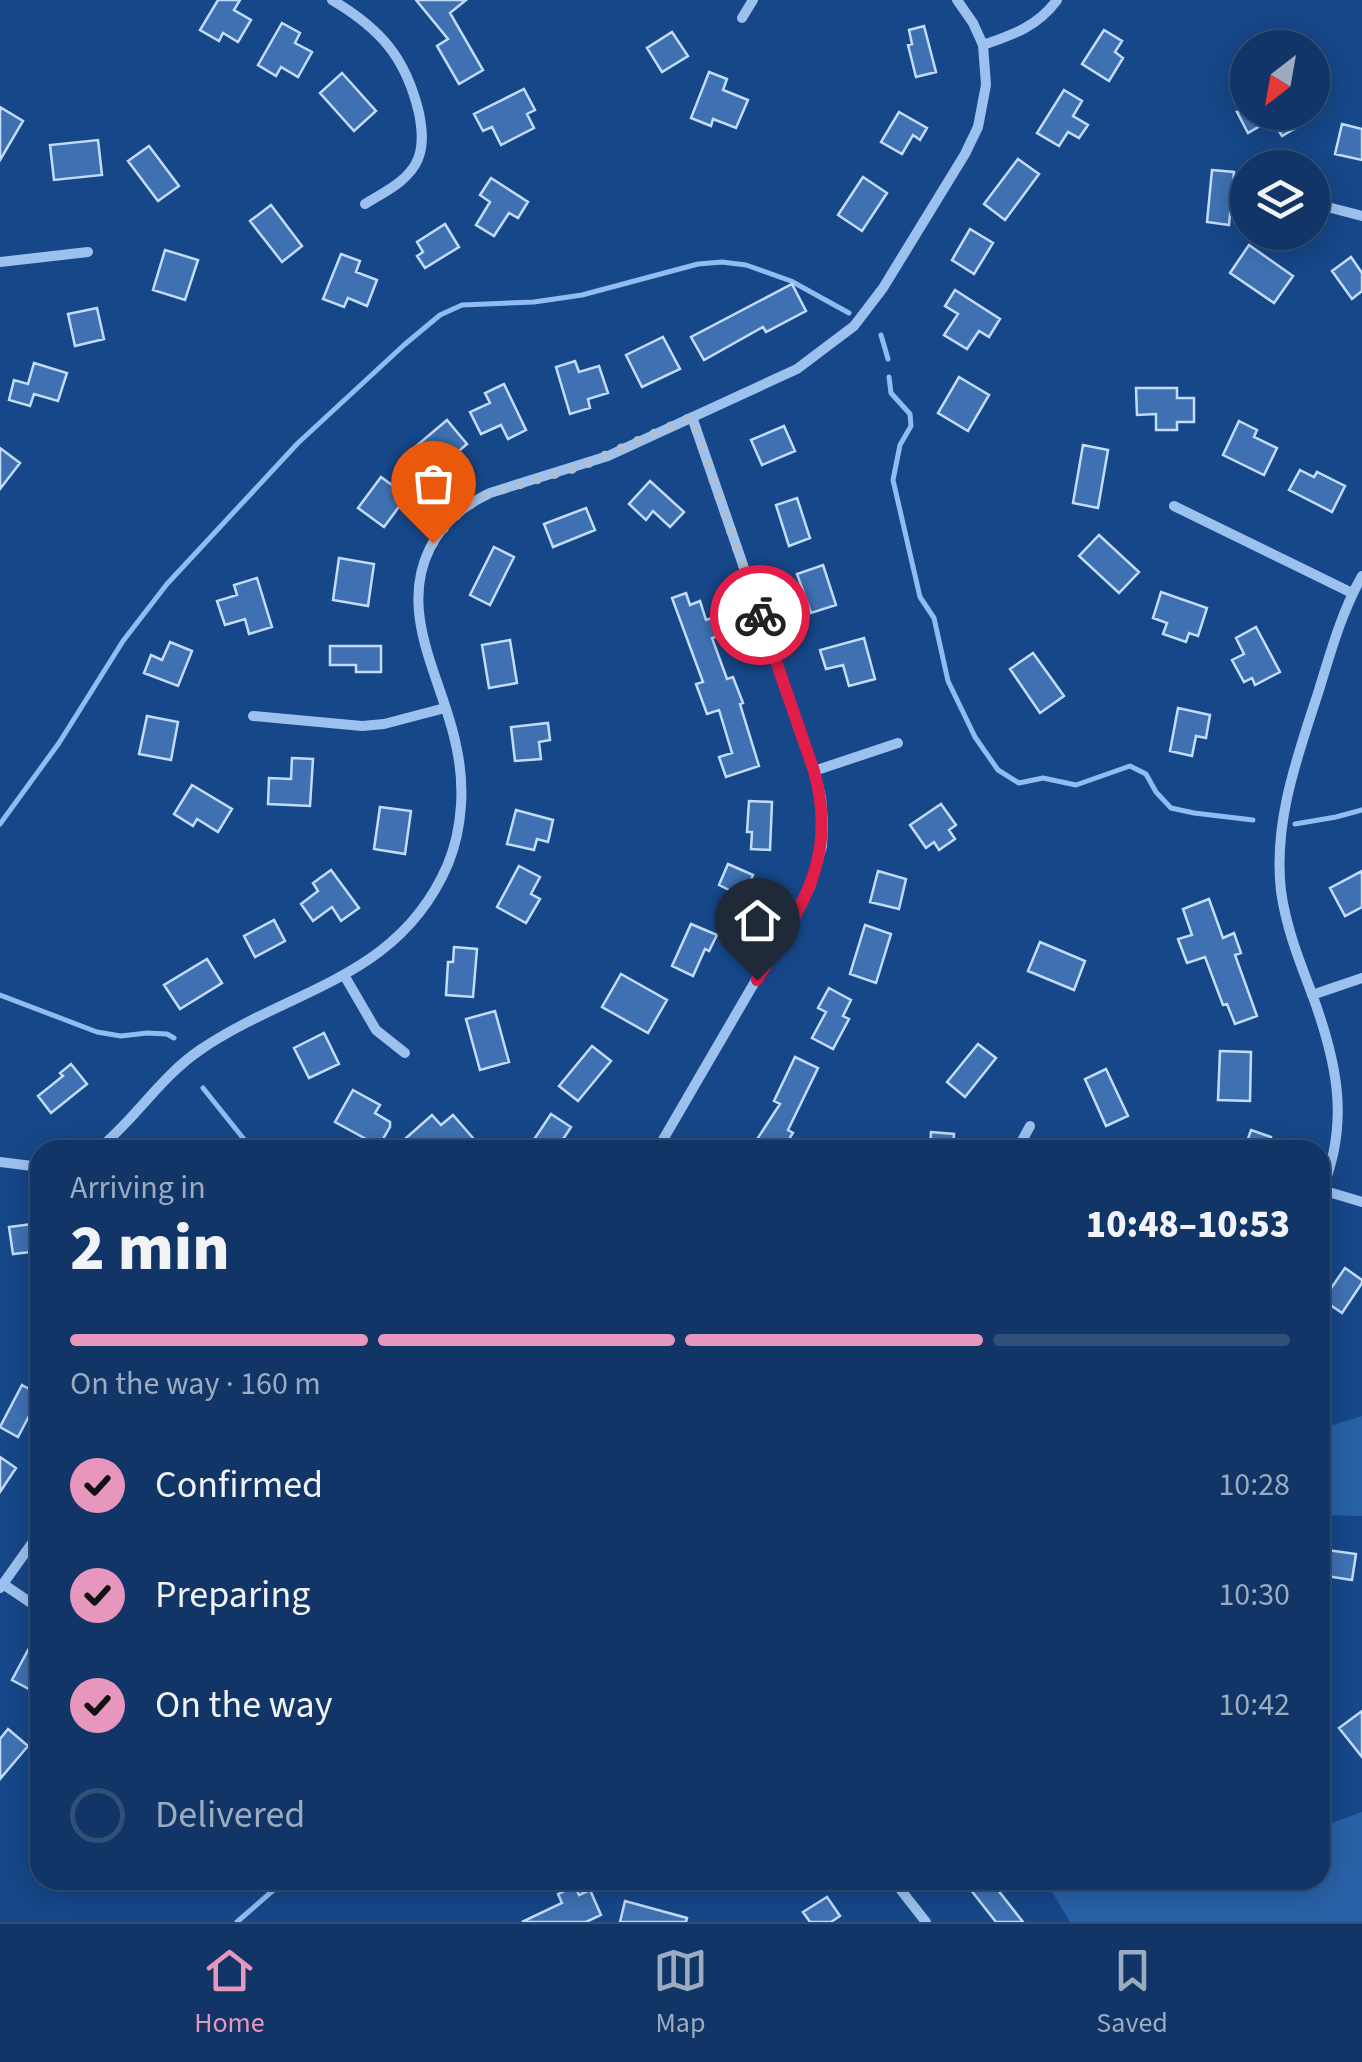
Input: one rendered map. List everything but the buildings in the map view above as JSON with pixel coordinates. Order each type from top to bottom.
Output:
[{"type":"street","points":[[332,0],[368,24],[395,52],[412,85],[421,122],[423,137],[418,160],[406,178],[365,204]]},
{"type":"street","points":[[742,18],[753,0]]},
{"type":"street","points":[[108,1140],[171,1072],[198,1051],[344,976],[413,922],[449,861],[459,826],[461,779],[456,744],[422,633],[418,595],[428,554],[456,512],[490,493],[582,466],[692,417],[796,369],[854,326],[868,310],[978,128],[986,85],[983,45],[957,0]]},
{"type":"street","points":[[983,45],[1032,26],[1058,0]]},
{"type":"street","points":[[1330,208],[1362,216]]},
{"type":"street","points":[[0,262],[88,252]]},
{"type":"street","points":[[662,1140],[810,886],[822,846],[824,823],[814,771],[692,417]]},
{"type":"street","points":[[1174,506],[1352,593]]},
{"type":"street","points":[[1330,1166],[1336,1148],[1338,1098],[1326,1034],[1290,938],[1279,842],[1300,748],[1336,635],[1362,576]]},
{"type":"street","points":[[253,716],[362,726],[445,708]]},
{"type":"street","points":[[814,771],[898,743]]},
{"type":"street","points":[[344,976],[376,1030],[405,1053]]},
{"type":"street","points":[[1312,995],[1362,978]]},
{"type":"street","points":[[1023,1140],[1030,1126]]},
{"type":"street","points":[[0,1162],[30,1166]]},
{"type":"street","points":[[1330,1194],[1362,1202]]},
{"type":"street","points":[[30,1546],[1,1586],[30,1602]]},
{"type":"street","points":[[902,1890],[926,1922]]},
{"type":"shaded area","points":[[1362,1416],[1362,1516],[1330,1515],[1330,1426]]},
{"type":"shaded area","points":[[1362,1812],[1362,1922],[1070,1922],[1051,1890],[1330,1890],[1330,1824]]},
{"type":"waterway","points":[[0,824],[59,743],[123,641],[167,584],[298,443],[440,315],[462,305],[582,295],[698,264],[722,262],[746,265],[791,281],[849,313]]},
{"type":"waterway","points":[[881,335],[888,359]]},
{"type":"waterway","points":[[889,377],[891,393],[910,414],[911,426],[900,445],[893,480],[920,597],[934,618],[948,681],[975,737],[998,770],[1019,783],[1043,778],[1076,785],[1130,766],[1146,774],[1171,808],[1253,820]]},
{"type":"waterway","points":[[1295,824],[1362,810]]},
{"type":"waterway","points":[[0,995],[97,1032],[121,1036],[167,1034],[174,1038]]},
{"type":"waterway","points":[[203,1088],[245,1140]]},
{"type":"waterway","points":[[237,1922],[274,1890]]},
{"type":"way so far","points":[[433,543],[456,512],[490,493],[582,466],[692,417],[760,615]]},
{"type":"route","points":[[757,980],[810,886],[818,866],[824,823],[814,771],[760,615]]}]
